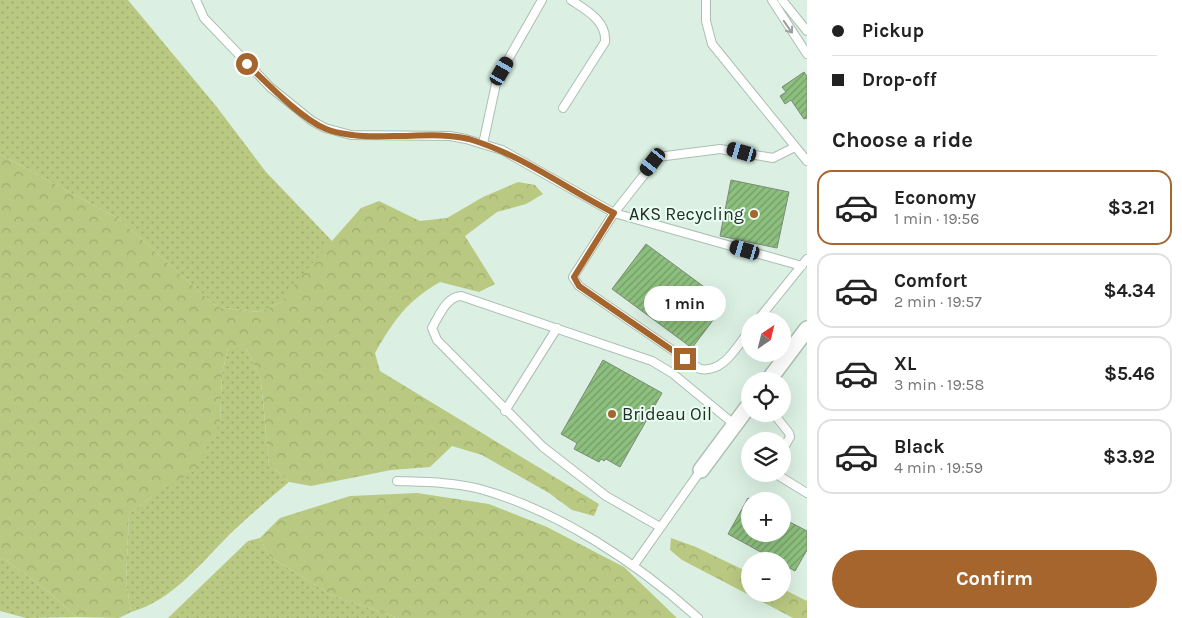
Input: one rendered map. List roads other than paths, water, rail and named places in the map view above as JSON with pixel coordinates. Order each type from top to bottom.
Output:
[{"type":"street","points":[[775,372],[807,329]]},
{"type":"street","points":[[701,470],[741,417]]},
{"type":"lane","points":[[196,0],[204,18],[257,74],[312,121],[325,128],[351,135],[450,136],[483,144],[502,150],[614,213],[802,266]]},
{"type":"lane","points":[[483,144],[497,79],[542,0]]},
{"type":"lane","points":[[563,108],[605,42],[606,36],[599,21],[571,0]]},
{"type":"lane","points":[[706,0],[706,21],[712,44],[807,162]]},
{"type":"lane","points":[[772,0],[807,54]]},
{"type":"lane","points":[[782,0],[807,31]]},
{"type":"lane","points":[[741,341],[721,366],[712,370],[700,369],[579,286],[574,277],[614,213],[658,157],[726,149],[756,157],[773,158],[795,147]]},
{"type":"lane","points":[[764,312],[807,258]]},
{"type":"lane","points":[[660,526],[599,491],[530,437],[437,340],[432,328],[451,298],[461,296],[636,354],[662,366],[735,425]]},
{"type":"lane","points":[[505,411],[557,328]]},
{"type":"lane","points":[[780,422],[788,432]]},
{"type":"lane","points":[[634,565],[701,470]]},
{"type":"lane","points":[[397,481],[441,483],[479,489],[518,502],[607,548],[634,565],[673,595],[698,618]]},
{"type":"lane","points":[[789,482],[807,493]]},
{"type":"place","name":"AKS Recycling","points":[[754,214]]},
{"type":"place","name":"Brideau Oil","points":[[612,414]]}]
